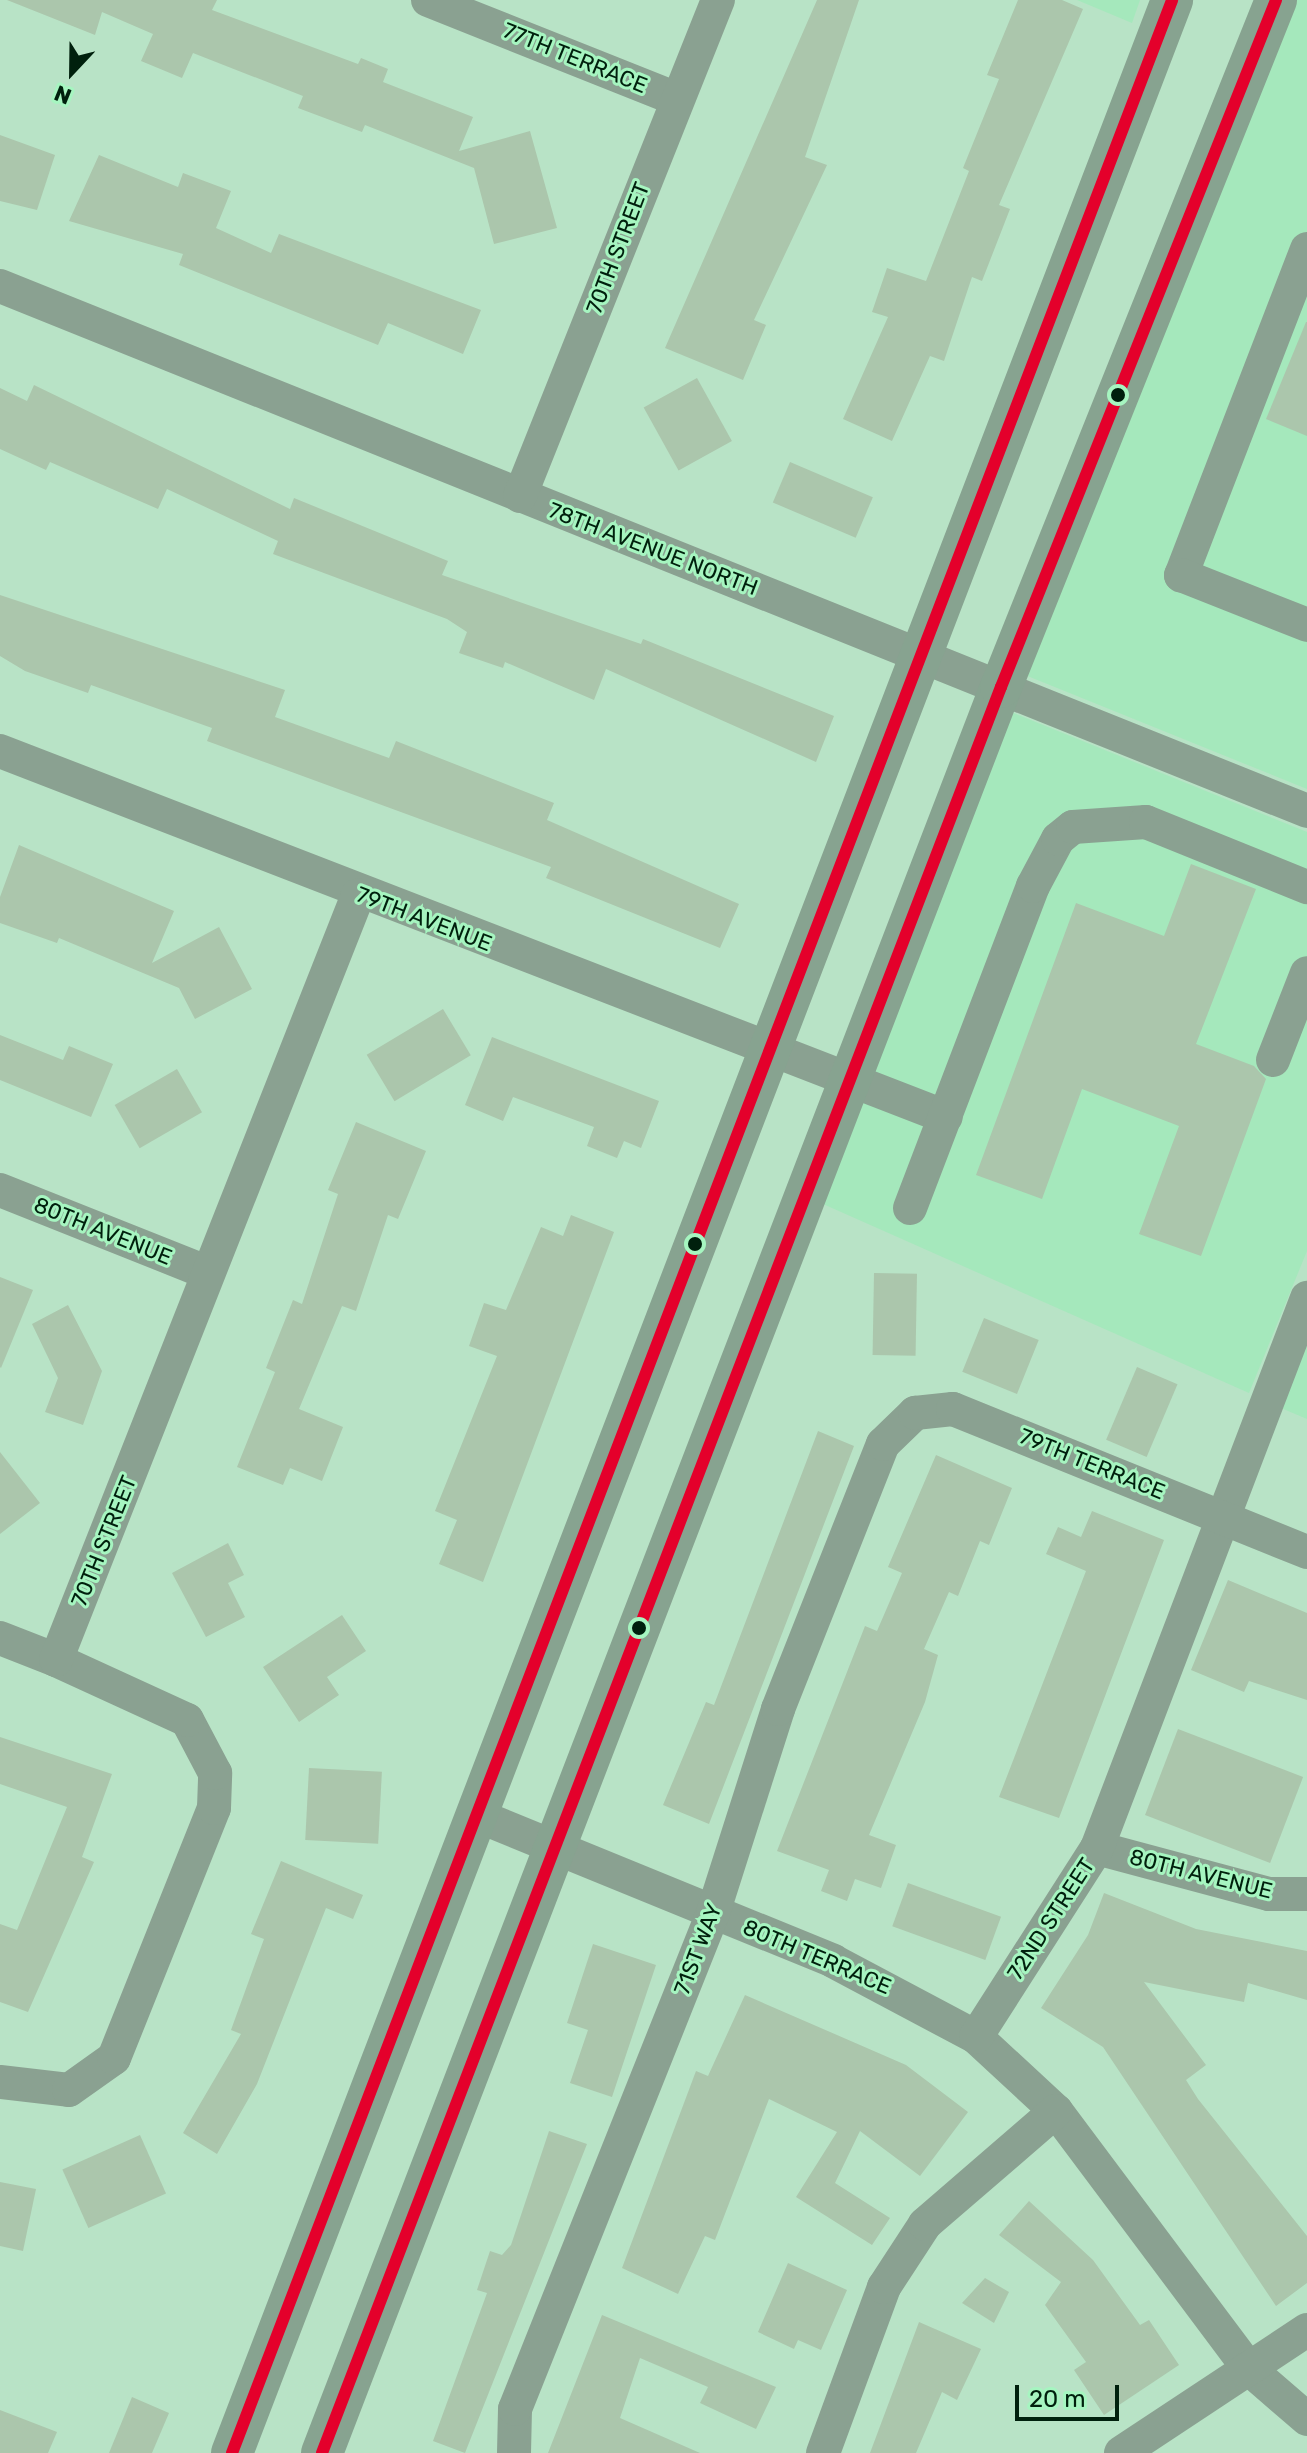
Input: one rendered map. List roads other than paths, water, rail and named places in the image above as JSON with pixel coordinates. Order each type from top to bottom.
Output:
[{"type":"main road","points":[[232,2453],[924,655],[1172,0]]},
{"type":"main road","points":[[322,2453],[1001,687],[1276,0]]},
{"type":"street","name":"77TH TERRACE","points":[[428,0],[677,99]]},
{"type":"street","name":"70TH STREET","points":[[520,496],[718,0]]},
{"type":"street","points":[[1307,249],[1181,575],[1307,625]]},
{"type":"street","name":"78TH AVENUE NORTH","points":[[0,286],[1307,811]]},
{"type":"street","name":"79TH AVENUE","points":[[0,751],[358,895],[946,1117]]},
{"type":"street","points":[[910,1208],[1033,886],[1058,839],[1073,827],[1146,822],[1307,887]]},
{"type":"street","name":"70TH STREET","points":[[56,1660],[206,1272],[358,895]]},
{"type":"street","points":[[1273,1060],[1307,973]]},
{"type":"street","name":"80TH AVENUE","points":[[0,1190],[206,1272]]},
{"type":"street","name":"72ND STREET","points":[[976,2037],[1097,1848],[1219,1514],[1307,1298]]},
{"type":"street","name":"79TH TERRACE","points":[[883,1444],[915,1413],[953,1409],[1307,1552]]},
{"type":"street","name":"71ST WAY","points":[[514,2453],[515,2409],[713,1913],[778,1709],[883,1444]]},
{"type":"street","points":[[0,1638],[187,1720],[209,1753],[217,1792],[122,2042],[102,2072],[69,2090],[0,2082]]},
{"type":"street","name":"80TH TERRACE","points":[[476,1815],[876,1981],[976,2037]]},
{"type":"street","name":"80TH AVENUE","points":[[1097,1848],[1269,1894],[1307,1894]]},
{"type":"street","points":[[976,2037],[1056,2111],[1248,2368],[1307,2419]]},
{"type":"street","points":[[823,2453],[884,2287],[925,2224],[1056,2111]]},
{"type":"street","points":[[1121,2453],[1307,2330]]}]
